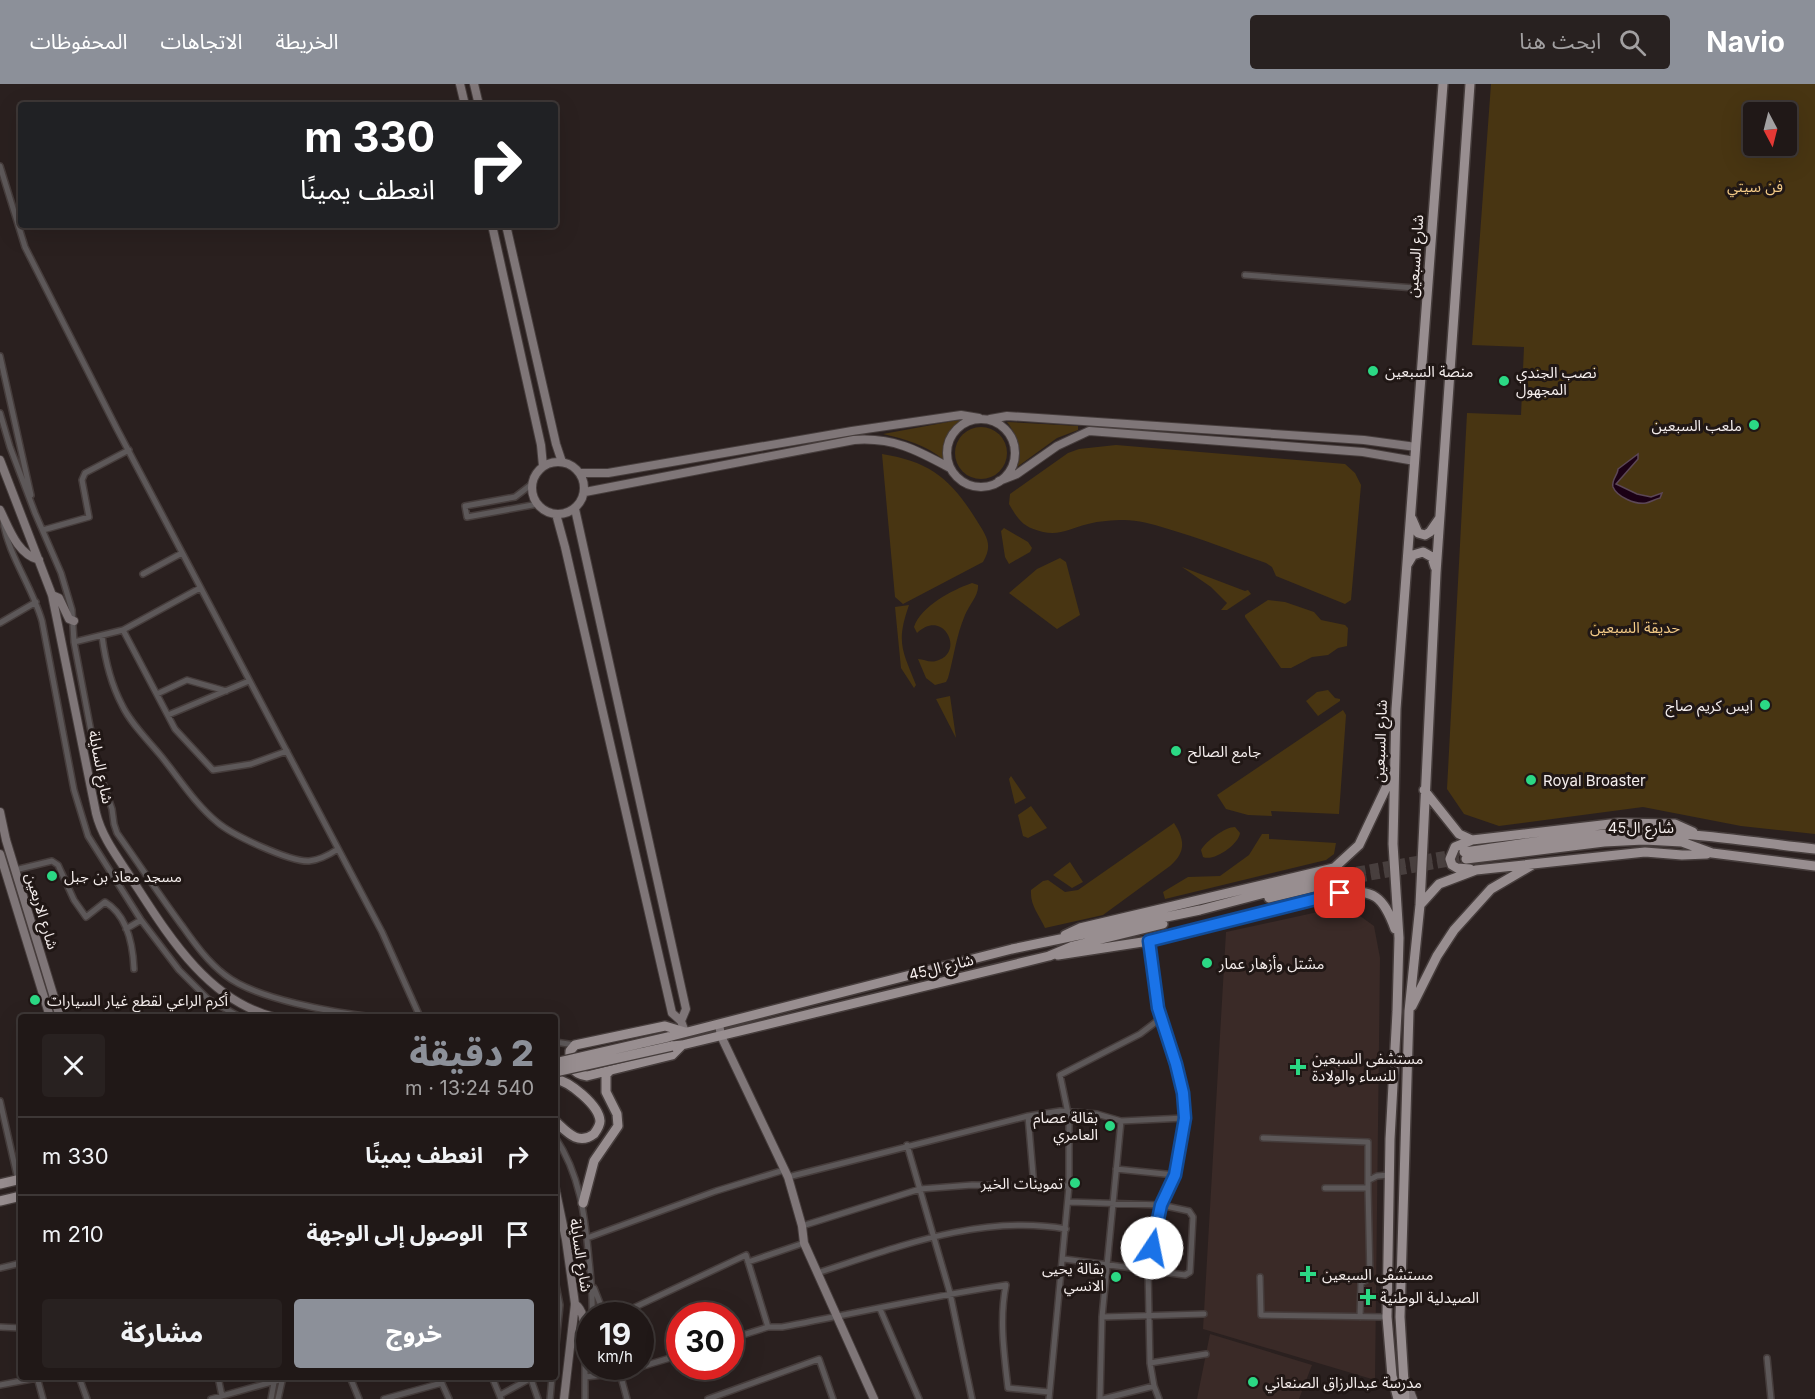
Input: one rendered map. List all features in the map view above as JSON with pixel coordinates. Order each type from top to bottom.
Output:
[{"type":"main road","name":"شارع السبعين","points":[[1398,1399],[1392,1376],[1387,1317],[1389,1175],[1398,939],[1393,844],[1396,709],[1443,84]]},
{"type":"main road","points":[[1405,1399],[1400,1317],[1409,1011],[1420,906],[1436,573],[1470,84]]},
{"type":"main road","points":[[1411,514],[1416,529],[1422,534],[1430,532],[1440,517]]},
{"type":"main road","points":[[1407,565],[1413,555],[1424,552],[1432,557],[1436,573]]},
{"type":"main road","points":[[1332,876],[1359,845],[1394,770]]},
{"type":"main road","points":[[1425,790],[1459,834],[1472,840]]},
{"type":"main road","points":[[1701,835],[1675,824],[1619,823],[1472,840],[1455,847],[1450,859],[1452,865],[1457,868],[1476,870],[1646,852],[1682,855],[1712,853]]},
{"type":"main road","name":"شارع ال45","points":[[1815,849],[1701,835],[1645,832],[1606,834],[1465,855],[1644,840],[1682,842],[1712,853],[1815,867]]},
{"type":"main road","points":[[1409,1011],[1437,956],[1454,930],[1491,889],[1539,862]]},
{"type":"main road","points":[[1332,876],[1341,870],[1345,875],[1346,882],[1340,893]]},
{"type":"main road","points":[[1420,906],[1439,884],[1476,870]]},
{"type":"main road","name":"شارع ال45","points":[[558,1071],[670,1041],[685,1032],[1054,940],[1080,928],[1332,876]]},
{"type":"main road","name":"شارع ال45","points":[[558,1062],[670,1041],[682,1045],[721,1036],[1049,956],[1074,946],[1332,876]]},
{"type":"main road","points":[[1049,956],[1075,954],[1149,941],[1340,893],[1365,892],[1376,897],[1391,917],[1398,939]]},
{"type":"main road","points":[[682,1045],[672,1056],[587,1076],[573,1071],[569,1061],[570,1051],[575,1045],[665,1026],[685,1032]]},
{"type":"main road","points":[[583,1203],[594,1161],[618,1126],[618,1118],[605,1086],[606,1074],[610,1071]]},
{"type":"main road","points":[[558,1080],[568,1083],[580,1092],[598,1113],[600,1122],[594,1134],[582,1139],[573,1137],[558,1124]]},
{"type":"main road","points":[[0,1184],[18,1180]]},
{"type":"main road","points":[[0,1200],[18,1197]]},
{"type":"street","points":[[460,84],[464,102]]},
{"type":"street","points":[[474,84],[477,102]]},
{"type":"street","points":[[0,166],[18,224]]},
{"type":"street","points":[[19,228],[25,247],[200,588],[382,932],[419,1014]]},
{"type":"street","points":[[493,228],[541,445],[543,466]]},
{"type":"street","points":[[507,228],[562,462]]},
{"type":"street","points":[[1245,275],[1428,289]]},
{"type":"street","points":[[0,356],[35,513]]},
{"type":"street","points":[[0,413],[35,513],[61,573],[74,621],[74,642],[98,768],[112,809],[117,833],[201,951],[231,979],[271,996],[359,1014]]},
{"type":"street","points":[[580,473],[608,473],[961,415],[990,419],[1007,416],[1364,440],[1416,447]]},
{"type":"street","points":[[979,418],[958,427],[951,435],[947,446],[950,468],[956,476],[972,486],[989,486],[1017,474],[1057,446],[1089,431],[1363,452],[1415,461]]},
{"type":"street","points":[[990,419],[1000,423],[1007,430],[1016,448],[1012,468],[999,482]]},
{"type":"street","points":[[1089,431],[1091,421]]},
{"type":"street","points":[[1144,435],[1145,425]]},
{"type":"street","points":[[874,429],[875,438]]},
{"type":"street","points":[[585,492],[854,440],[875,438],[905,446],[950,468]]},
{"type":"street","points":[[43,530],[89,517],[82,480],[85,473],[129,450]]},
{"type":"street","name":"شارع السايلة","points":[[0,460],[52,595],[96,813],[102,832],[158,919],[194,965],[234,1000],[247,1008],[265,1014]]},
{"type":"street","points":[[562,462],[576,468],[580,473],[585,492],[574,509],[566,513],[555,514],[538,504],[533,495],[532,484],[536,474],[543,466],[562,462]]},
{"type":"street","points":[[0,484],[11,489]]},
{"type":"street","points":[[532,484],[515,497],[465,506],[467,516],[538,504]]},
{"type":"street","points":[[574,509],[686,1009],[681,1021]]},
{"type":"street","points":[[1,512],[21,548],[32,558],[39,560]]},
{"type":"street","points":[[1,512],[3,540],[36,602],[53,671],[78,805],[88,837],[141,920],[192,984],[208,999],[235,1014]]},
{"type":"street","points":[[555,514],[565,547],[672,1013],[681,1021],[685,1032]]},
{"type":"street","points":[[143,574],[182,553]]},
{"type":"street","points":[[74,642],[123,630],[200,588]]},
{"type":"street","points":[[52,595],[59,598],[69,619],[74,621]]},
{"type":"street","points":[[0,623],[36,602]]},
{"type":"street","points":[[123,630],[175,729],[213,770],[250,764],[287,752]]},
{"type":"street","points":[[102,636],[106,660],[123,708],[197,802],[217,822],[231,832],[259,845],[307,861],[322,858],[338,849]]},
{"type":"street","points":[[157,694],[187,680],[226,691]]},
{"type":"street","points":[[168,715],[249,681]]},
{"type":"street","name":"شارع الاربعين","points":[[0,812],[15,870],[59,1014]]},
{"type":"street","name":"شارع الاربعين","points":[[0,854],[49,1014]]},
{"type":"street","points":[[15,870],[52,861],[58,865],[74,900],[86,917],[105,902],[111,906],[126,929],[133,947],[134,969]]},
{"type":"street","points":[[126,929],[141,920]]},
{"type":"street","points":[[1149,941],[1161,1018],[1183,1093],[1185,1118],[1175,1175],[1161,1205],[1148,1270],[1150,1363],[1159,1399]]},
{"type":"street","points":[[744,1335],[768,1327],[782,1327],[950,1293],[1006,1285],[1002,1305],[1002,1333],[1008,1388],[1049,1396],[1070,1186],[1068,1112],[1060,1075],[1140,1034],[1161,1018]]},
{"type":"street","points":[[718,1024],[721,1036],[786,1174],[802,1226],[804,1243],[874,1399]]},
{"type":"street","points":[[558,1042],[575,1045]]},
{"type":"street","points":[[0,1101],[18,1176]]},
{"type":"street","points":[[587,1238],[716,1191],[1028,1116],[1068,1112],[1097,1114],[1121,1121],[1185,1118]]},
{"type":"street","points":[[1028,1116],[1034,1186]]},
{"type":"street","points":[[1121,1121],[1102,1317],[1101,1399],[1154,1386]]},
{"type":"street","points":[[1263,1138],[1368,1143],[1370,1278],[1361,1283],[1360,1317]]},
{"type":"street","points":[[558,1142],[571,1165],[583,1203],[592,1302]]},
{"type":"street","points":[[907,1145],[950,1293],[972,1399]]},
{"type":"street","points":[[1116,1169],[1175,1175]]},
{"type":"street","points":[[1369,1180],[1377,1176],[1389,1175]]},
{"type":"street","points":[[802,1226],[920,1189],[972,1185],[1070,1186]]},
{"type":"street","points":[[1324,1188],[1368,1188]]},
{"type":"street","name":"شارع السايلة","points":[[558,1202],[575,1304],[564,1399]]},
{"type":"street","points":[[1064,1259],[1185,1275],[1190,1272],[1192,1213],[1161,1205],[1069,1202]]},
{"type":"street","points":[[817,1273],[952,1232],[1009,1224],[1046,1225],[1066,1229]]},
{"type":"street","points":[[748,1262],[804,1243]]},
{"type":"street","points":[[646,1302],[746,1255],[768,1327]]},
{"type":"street","points":[[0,1268],[18,1264]]},
{"type":"street","points":[[1260,1277],[1261,1315],[1387,1317]]},
{"type":"street","points":[[591,1281],[599,1302]]},
{"type":"street","points":[[558,1295],[560,1305],[558,1323]]},
{"type":"street","points":[[880,1309],[920,1399]]},
{"type":"street","points":[[1102,1317],[1204,1314]]},
{"type":"street","points":[[0,1327],[18,1328]]},
{"type":"street","points":[[1150,1363],[1206,1354]]},
{"type":"street","points":[[1767,1358],[1771,1399]]},
{"type":"street","points":[[708,1399],[819,1359],[833,1399]]},
{"type":"street","points":[[1403,1373],[1413,1399]]},
{"type":"street","points":[[1392,1376],[1394,1399]]},
{"type":"street","points":[[0,1385],[23,1380]]},
{"type":"street","points":[[38,1380],[43,1399]]},
{"type":"street","points":[[80,1380],[87,1399]]},
{"type":"street","points":[[219,1380],[222,1396]]},
{"type":"street","points":[[211,1399],[272,1380]]},
{"type":"street","points":[[271,1399],[275,1380]]},
{"type":"street","points":[[278,1399],[283,1380]]},
{"type":"street","points":[[351,1380],[359,1399]]},
{"type":"street","points":[[384,1399],[440,1380],[449,1399]]},
{"type":"street","points":[[493,1380],[501,1397],[529,1380]]},
{"type":"street","points":[[533,1380],[538,1399]]},
{"type":"street","points":[[550,1399],[552,1380]]},
{"type":"street","points":[[585,1380],[585,1399]]},
{"type":"street","points":[[622,1380],[627,1399]]},
{"type":"shaded area","points":[[1638,454],[1638,459],[1616,484],[1637,494],[1651,497],[1662,493],[1660,498],[1646,503],[1627,500],[1613,487],[1618,469]]},
{"type":"shaded area","name":"مستشفى السبعين للنساء والولادة","points":[[1336,908],[1353,911],[1374,926],[1380,958],[1375,1380],[1203,1329],[1226,932]]},
{"type":"shaded area","name":"مدرسة عبدالرزاق الصنعاني","points":[[1210,1334],[1312,1365],[1299,1399],[1197,1399]]},
{"type":"green space","name":"حديقة السبعين","points":[[1491,84],[1815,84],[1815,834],[1741,826],[1643,807],[1499,826],[1464,814],[1447,789],[1467,413],[1521,415],[1524,347],[1472,345]]},
{"type":"green space","points":[[959,420],[960,423],[947,438],[944,460],[915,443],[883,434]]},
{"type":"green space","points":[[1007,422],[1078,426],[1078,430],[1057,438],[1017,467],[1020,449],[1014,432]]},
{"type":"green space","points":[[976,427],[986,427],[1000,434],[1007,453],[1000,472],[986,479],[976,479],[966,475],[959,468],[955,458],[955,448],[959,438],[966,431]]},
{"type":"green space","points":[[1116,445],[1345,464],[1355,473],[1361,485],[1351,600],[1345,604],[1276,576],[1272,567],[1266,563],[1191,536],[1140,521],[1106,521],[1049,533],[1022,523],[1009,504],[1010,494],[1068,453],[1079,449]]},
{"type":"green space","points":[[882,454],[914,462],[948,483],[967,506],[988,541],[988,551],[983,562],[903,604],[895,597]]},
{"type":"green space","points":[[1004,528],[1028,542],[1032,548],[1030,552],[1009,564],[1005,557],[1001,531]]},
{"type":"green space","points":[[1060,558],[1066,562],[1080,615],[1057,629],[1009,593],[1037,569]]},
{"type":"green space","points":[[1182,567],[1245,591],[1248,590],[1251,594],[1227,610],[1221,610],[1227,603],[1211,587]]},
{"type":"green space","points":[[972,583],[978,585],[977,592],[962,623],[948,678],[946,682],[935,685],[926,678],[918,659],[936,661],[945,657],[949,650],[948,635],[936,625],[927,626],[917,633],[914,627],[923,612],[930,606],[947,594]]},
{"type":"green space","points":[[1268,600],[1285,602],[1314,612],[1321,620],[1345,625],[1348,628],[1347,646],[1338,648],[1328,655],[1312,657],[1291,668],[1281,668],[1245,617]]},
{"type":"green space","points":[[909,605],[903,628],[902,646],[916,685],[914,688],[901,668],[895,607]]},
{"type":"green space","points":[[1328,690],[1340,701],[1318,716],[1306,701],[1317,692]]},
{"type":"green space","points":[[950,696],[956,738],[936,699]]},
{"type":"green space","points":[[1343,710],[1346,715],[1339,814],[1271,811],[1272,816],[1248,815],[1226,809],[1217,795]]},
{"type":"green space","points":[[1011,776],[1026,798],[1015,804],[1009,779]]},
{"type":"green space","points":[[1031,806],[1047,828],[1028,838],[1023,836],[1018,815]]},
{"type":"green space","points":[[1174,823],[1182,840],[1182,846],[1179,856],[1170,866],[1103,915],[1045,928],[1033,905],[1031,890],[1048,880],[1065,892],[1078,890]]},
{"type":"green space","points":[[1235,827],[1240,833],[1231,847],[1219,855],[1203,857],[1201,850],[1207,843],[1221,832]]},
{"type":"green space","points":[[1262,834],[1269,834],[1269,839],[1336,843],[1334,854],[1326,860],[1165,899],[1163,892],[1188,877],[1220,876],[1249,855]]},
{"type":"green space","points":[[1070,862],[1083,882],[1072,888],[1053,875]]},
{"type":"tunnel","points":[[1330,876],[1464,852]]},
{"type":"tunnel","points":[[1331,883],[1466,859]]},
{"type":"place","name":"منصة السبعين","points":[[1373,371]]},
{"type":"place","name":"نصب الجندي المجهول","points":[[1504,381]]},
{"type":"place","name":"ملعب السبعين","points":[[1754,425]]},
{"type":"place","name":"ايس كريم صاج","points":[[1765,705]]},
{"type":"place","name":"جامع الصالح","points":[[1176,751]]},
{"type":"place","name":"Royal Broaster","points":[[1531,780]]},
{"type":"place","name":"مسجد معاذ بن جبل","points":[[52,876]]},
{"type":"place","name":"مشتل وأزهار عمار","points":[[1207,963]]},
{"type":"place","name":"أكرم الراعي لقطع غيار السيارات","points":[[35,1000]]},
{"type":"place","name":"مستشفى السبعين للنساء والولادة","points":[[1298,1067]]},
{"type":"place","name":"بقالة عصام العامري","points":[[1110,1126]]},
{"type":"place","name":"تموينات الخير","points":[[1075,1183]]},
{"type":"place","name":"مستشفى السبعين","points":[[1308,1274]]},
{"type":"place","name":"بقالة يحيى الانسي","points":[[1116,1277]]},
{"type":"place","name":"الصيدلية الوطنية","points":[[1368,1297]]},
{"type":"place","name":"مدرسة عبدالرزاق الصنعاني","points":[[1253,1382]]},
{"type":"route","points":[[1152,1248],[1161,1205],[1175,1175],[1185,1118],[1183,1093],[1176,1064],[1158,1008],[1149,941],[1340,893]]},
{"type":"park label","name":"فن سيتي","points":[[1755,186]]}]
